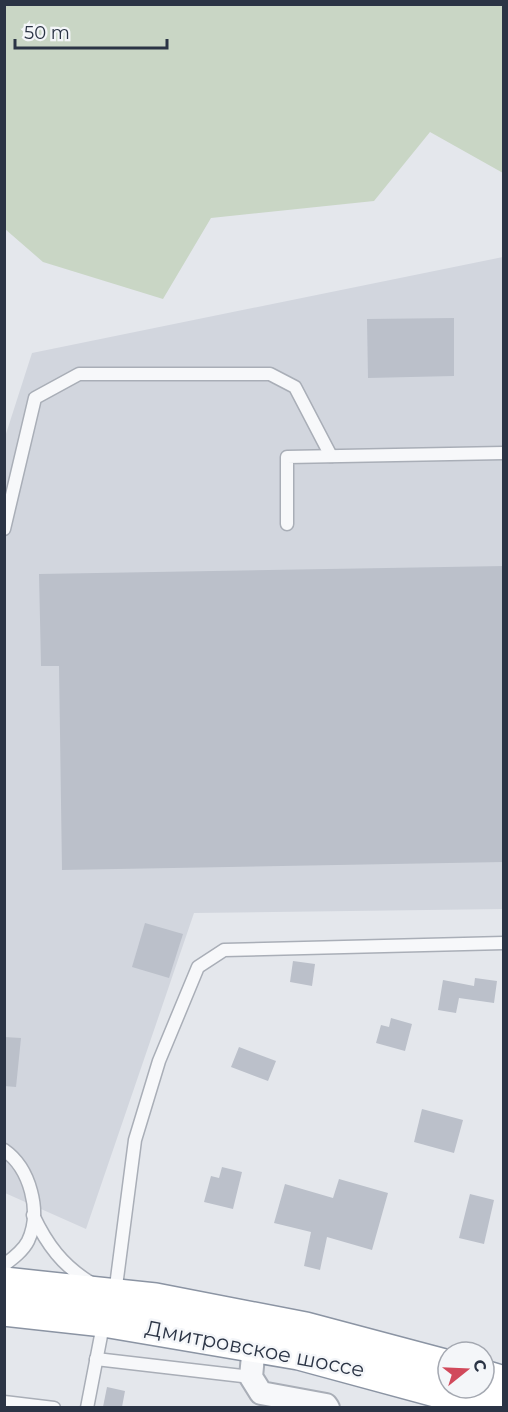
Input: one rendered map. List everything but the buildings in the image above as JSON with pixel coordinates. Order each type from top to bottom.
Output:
[{"type":"highway","name":"Дмитровское шоссе","points":[[4,1284],[109,1303],[305,1329],[436,1364]]},
{"type":"highway","name":"Дмитровское шоссе","points":[[4,1309],[109,1303],[254,1345],[299,1353],[502,1407]]},
{"type":"street","points":[[254,1345],[251,1377],[261,1393],[328,1407]]},
{"type":"lane","points":[[4,529],[35,399],[79,374],[270,374],[295,387],[332,456]]},
{"type":"lane","points":[[287,524],[287,457],[504,453]]},
{"type":"lane","points":[[87,1407],[125,1232],[135,1140],[159,1061],[198,967],[224,950],[504,944]]},
{"type":"lane","points":[[4,1150],[14,1157],[25,1173],[32,1192],[33,1215],[28,1241],[4,1265]]},
{"type":"lane","points":[[33,1215],[45,1240],[61,1260],[109,1303]]},
{"type":"lane","points":[[96,1359],[251,1377]]},
{"type":"lane","points":[[4,1402],[54,1407]]},
{"type":"shaded area","points":[[503,257],[503,909],[194,913],[86,1229],[5,1193],[4,440],[32,353]]},
{"type":"green space","points":[[5,4],[503,5],[503,173],[430,132],[374,201],[211,218],[163,299],[43,262],[5,229]]}]
